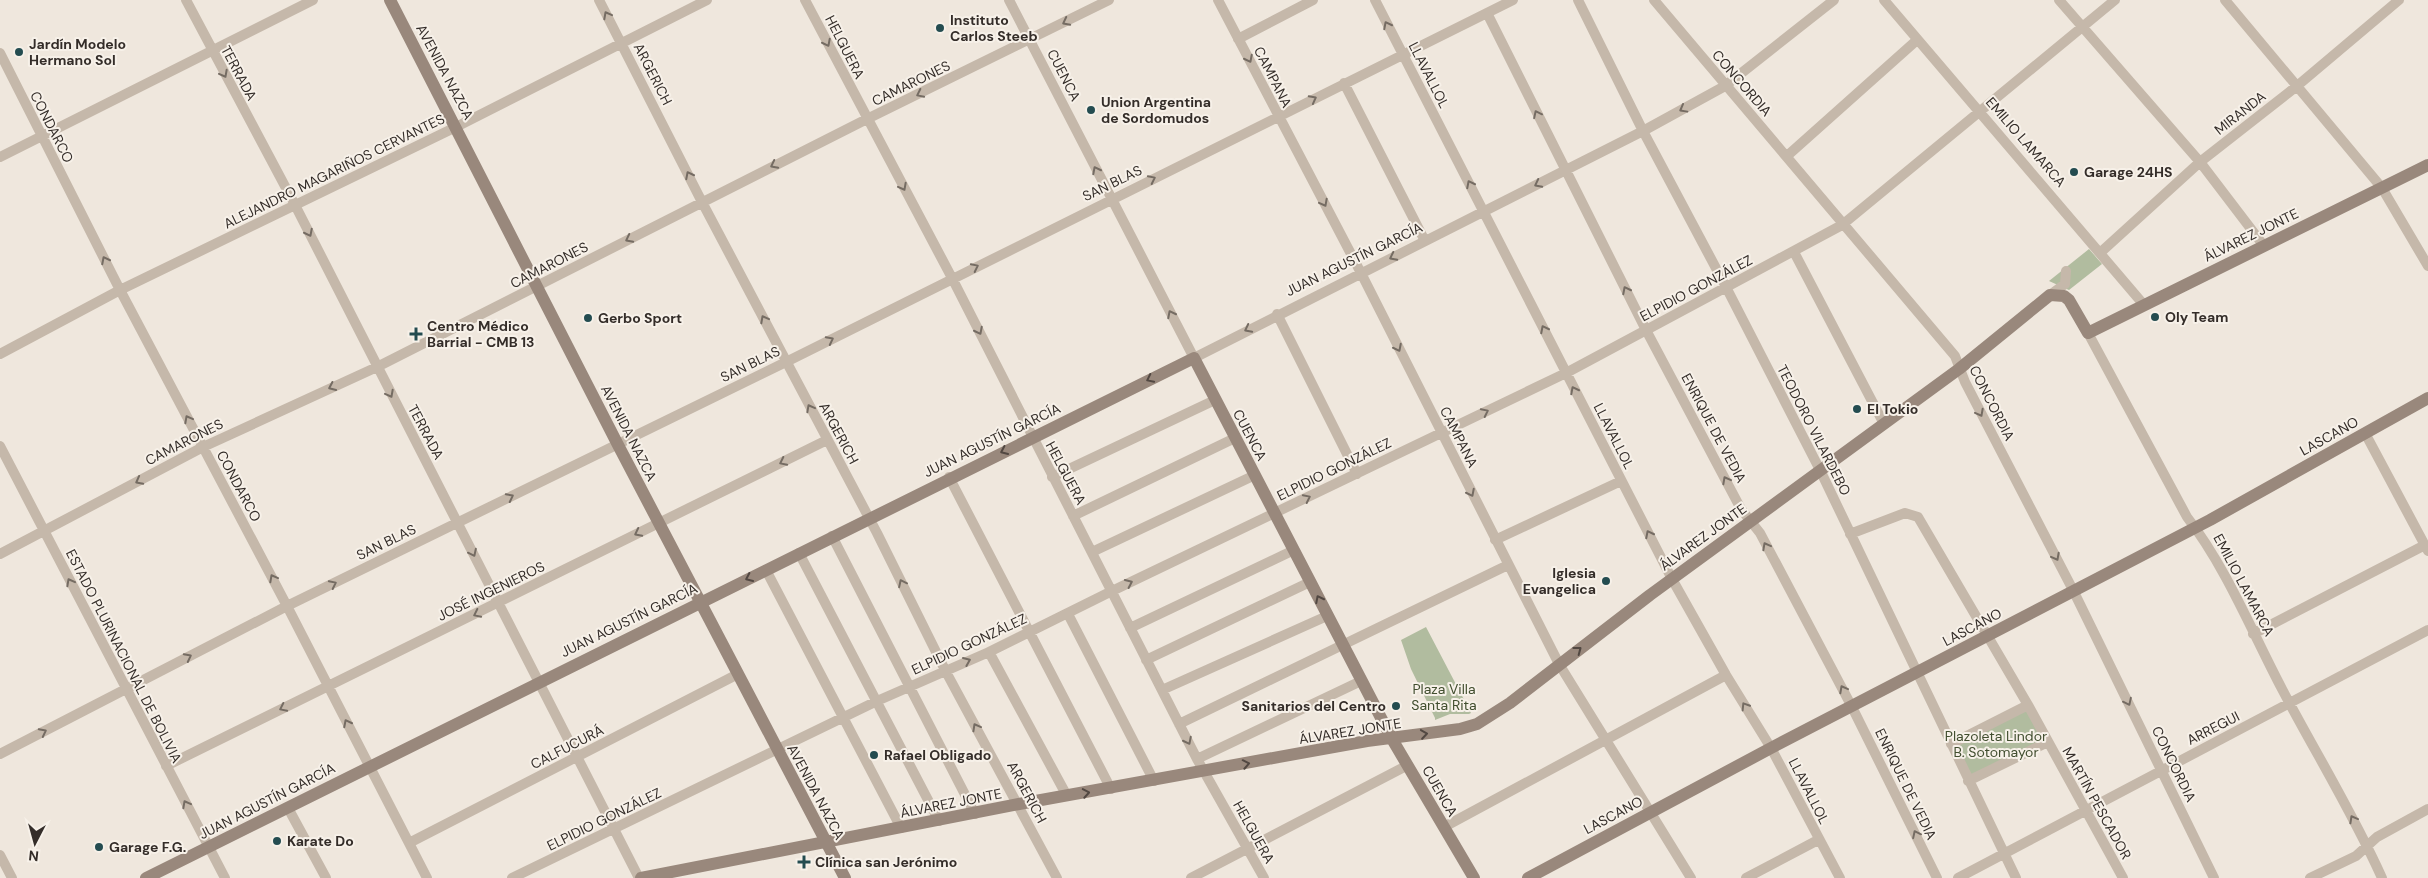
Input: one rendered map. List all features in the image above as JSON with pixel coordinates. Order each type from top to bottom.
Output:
[{"type":"street","name":"TERRADA","points":[[186,0],[295,205],[640,878]]},
{"type":"street","points":[[0,157],[313,0]]},
{"type":"street","name":"AVENIDA NAZCA","points":[[390,0],[825,843],[845,878]]},
{"type":"street","name":"ARGERICH","points":[[599,0],[702,202],[869,518],[945,670],[1019,804],[1057,878]]},
{"type":"street","name":"ALEJANDRO MAGARIÑOS CERVANTES","points":[[0,354],[120,290],[456,127],[707,0]]},
{"type":"street","name":"HELGUERA","points":[[805,0],[952,278],[1197,759],[1264,878]]},
{"type":"street","name":"CUENCA","points":[[1009,0],[1215,400],[1276,513],[1361,681],[1392,739],[1474,878]]},
{"type":"street","name":"CAMARONES","points":[[0,554],[203,447],[377,367],[867,119],[1030,41],[1109,0]]},
{"type":"street","name":"CAMPANA","points":[[1218,0],[1361,274],[1559,664],[1691,878]]},
{"type":"street","points":[[1238,39],[1313,0]]},
{"type":"street","name":"LLAVALLOL","points":[[1375,0],[1672,578],[1726,675],[1771,748],[1818,840],[1840,878]]},
{"type":"street","name":"SAN BLAS","points":[[0,754],[287,606],[786,362],[1513,0]]},
{"type":"street","name":"TEODORO VILARDEBO","points":[[1578,0],[1643,131],[1820,470],[2016,878]]},
{"type":"street","name":"CONCORDIA","points":[[1654,0],[1725,86],[1787,156],[1842,225],[1955,356],[1959,369],[2073,590],[2214,878]]},
{"type":"street","name":"JUAN AGUSTÍN GARCÍA","points":[[146,878],[949,477],[1194,358],[1277,314],[1361,274],[1643,131],[1725,86],[1834,0]]},
{"type":"street","name":"EMILIO LAMARCA","points":[[1884,0],[2101,252],[2144,305]]},
{"type":"street","points":[[2059,0],[2200,162],[2264,246]]},
{"type":"street","name":"ELPIDIO GONZÁLEZ","points":[[512,878],[778,751],[877,701],[989,652],[1031,630],[1068,614],[1112,591],[1566,373],[1794,252],[1842,225],[2115,0]]},
{"type":"street","points":[[2225,0],[2382,188],[2428,266]]},
{"type":"street","name":"MIRANDA","points":[[2101,252],[2200,162],[2297,86],[2399,0]]},
{"type":"street","name":"ENRIQUE DE VEDIA","points":[[1487,13],[1564,171],[1646,330],[1741,509],[1760,533],[1852,707],[1937,878]]},
{"type":"street","points":[[1787,156],[1917,40]]},
{"type":"street","name":"CONDARCO","points":[[0,53],[120,290],[287,606],[427,878]]},
{"type":"street","points":[[1344,83],[1425,241]]},
{"type":"street","name":"ÁLVAREZ JONTE","points":[[2088,333],[2428,164]]},
{"type":"street","points":[[1794,252],[1884,424]]},
{"type":"street","points":[[2050,295],[2066,284],[2066,271]]},
{"type":"street","name":"EMILIO LAMARCA","points":[[2050,295],[2064,296],[2069,300],[2088,333],[2187,516],[2206,541],[2290,704],[2368,846],[2382,878]]},
{"type":"street","name":"ÁLVAREZ JONTE","points":[[640,878],[1019,804],[1367,741],[1460,729],[1477,724],[1510,703],[1672,578],[1959,369],[2050,295]]},
{"type":"street","points":[[1277,314],[1357,474]]},
{"type":"street","name":"LASCANO","points":[[1528,878],[1771,748],[2195,528],[2428,398]]},
{"type":"street","points":[[1052,477],[1215,400]]},
{"type":"street","points":[[2253,634],[2426,548],[2365,433]]},
{"type":"street","points":[[1073,516],[1235,438]]},
{"type":"street","name":"JOSÉ INGENIEROS","points":[[166,766],[498,604],[659,522],[827,440]]},
{"type":"street","name":"ESTADO PLURINACIONAL DE BOLIVIA","points":[[0,446],[225,878]]},
{"type":"street","points":[[1092,552],[1255,475]]},
{"type":"street","points":[[949,477],[1031,630],[1111,788]]},
{"type":"street","points":[[1495,540],[1621,481]]},
{"type":"street","name":"MARTÍN PESCADOR","points":[[1850,534],[1905,513],[1918,517],[1988,635],[2123,878]]},
{"type":"street","points":[[832,536],[975,814]]},
{"type":"street","points":[[1130,628],[1294,550]]},
{"type":"street","points":[[798,553],[939,821]]},
{"type":"street","points":[[1179,724],[1508,565]]},
{"type":"street","points":[[766,570],[901,828]]},
{"type":"street","points":[[1146,660],[1310,582]]},
{"type":"street","points":[[1068,614],[1154,781]]},
{"type":"street","points":[[1162,690],[1327,616]]},
{"type":"street","name":"ARREGUI","points":[[1958,878],[2428,630]]},
{"type":"street","points":[[989,652],[1067,796]]},
{"type":"street","name":"CALFUCURÁ","points":[[408,842],[738,674]]},
{"type":"street","points":[[1444,827],[1607,741],[1726,675]]},
{"type":"street","points":[[1197,759],[1361,681]]},
{"type":"street","points":[[1951,744],[2028,706]]},
{"type":"street","points":[[1968,781],[2048,742]]},
{"type":"street","points":[[1190,878],[1408,765]]},
{"type":"street","points":[[288,808],[326,878]]},
{"type":"street","points":[[2310,878],[2356,856],[2377,837],[2428,809]]},
{"type":"street","points":[[1746,878],[1818,840]]},
{"type":"street","points":[[0,855],[12,878]]},
{"type":"green space","points":[[2089,249],[2102,264],[2069,290],[2049,281]]},
{"type":"green space","name":"Plaza Villa Santa Rita","points":[[1426,627],[1471,713],[1450,714],[1435,720],[1411,669],[1401,640]]},
{"type":"green space","name":"Plazoleta Lindor B. Sotomayor","points":[[2028,705],[2048,742],[1968,781],[1951,744]]},
{"type":"place","name":"Instituto Carlos Steeb","points":[[940,28]]},
{"type":"place","name":"Jardín Modelo Hermano Sol","points":[[19,52]]},
{"type":"place","name":"Union Argentina de Sordomudos","points":[[1091,110]]},
{"type":"place","name":"Garage 24HS","points":[[2074,172]]},
{"type":"place","name":"Oly Team","points":[[2155,317]]},
{"type":"place","name":"Gerbo Sport","points":[[588,318]]},
{"type":"place","name":"Centro Médico Barrial - CMB 13","points":[[416,334]]},
{"type":"place","name":"El Tokio","points":[[1857,409]]},
{"type":"place","name":"Iglesia Evangelica","points":[[1606,581]]},
{"type":"place","name":"Sanitarios del Centro","points":[[1396,706]]},
{"type":"place","name":"Rafael Obligado","points":[[874,755]]},
{"type":"place","name":"Karate Do","points":[[277,841]]},
{"type":"place","name":"Garage F.G.","points":[[99,847]]},
{"type":"place","name":"Clínica san Jerónimo","points":[[804,862]]}]
